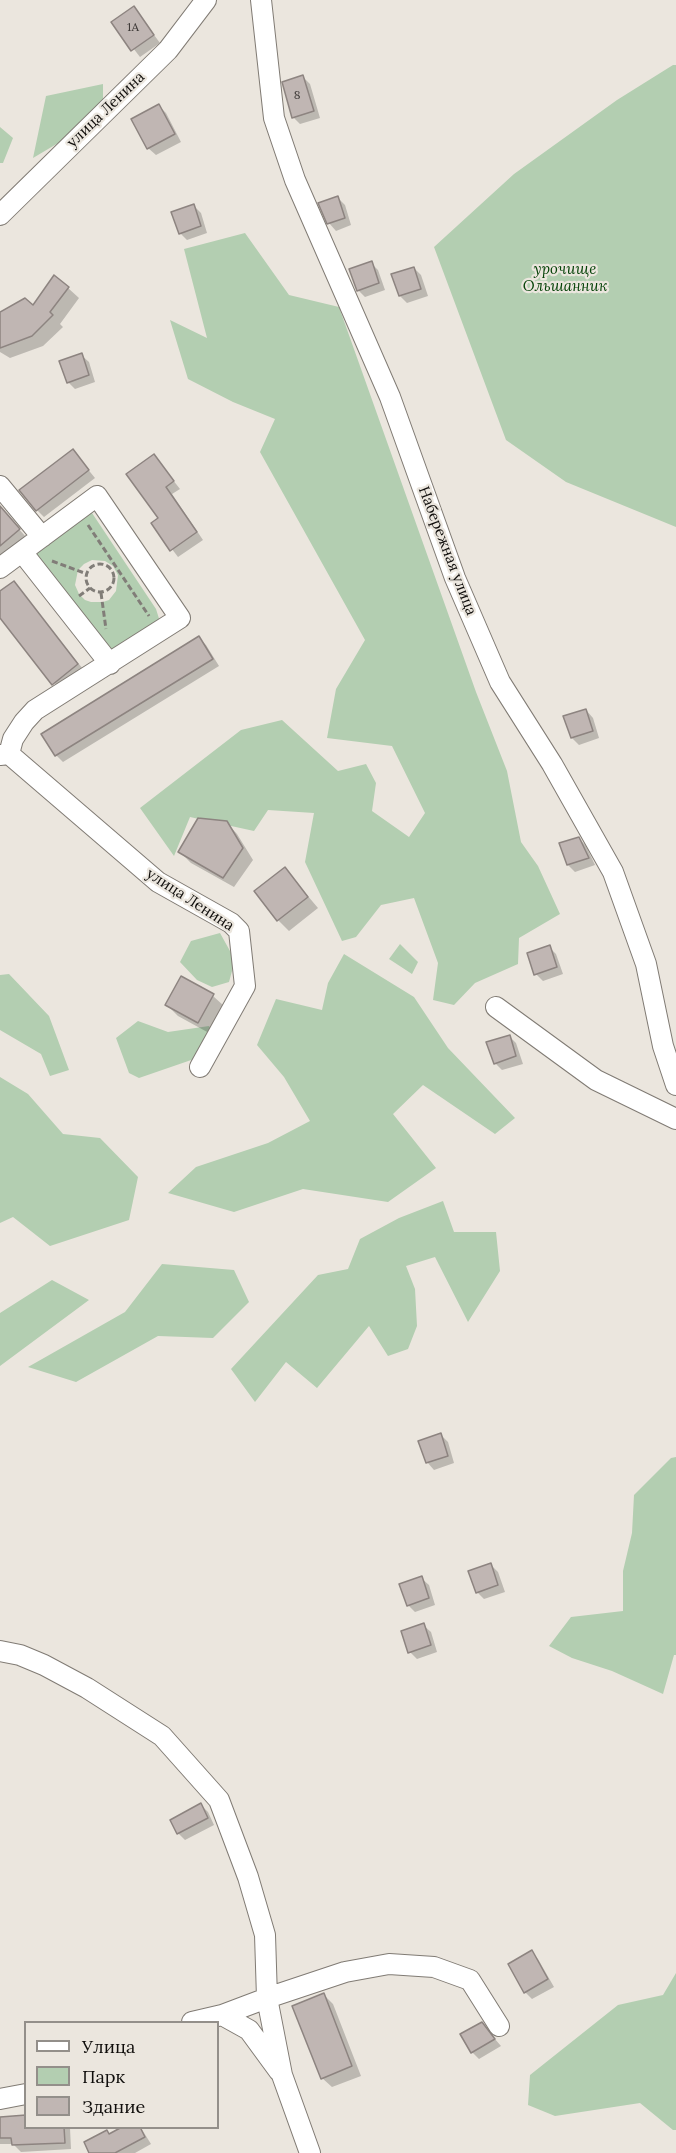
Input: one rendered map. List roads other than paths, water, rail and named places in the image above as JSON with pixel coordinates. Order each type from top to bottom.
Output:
[{"type":"street","name":"улица Ленина","points":[[0,215],[168,51],[206,0]]},
{"type":"street","name":"Набережная улица","points":[[261,0],[274,118],[295,180],[390,396],[455,578],[500,682],[552,764],[613,872],[646,964],[663,1046],[676,1086]]},
{"type":"street","points":[[0,486],[42,537]]},
{"type":"street","points":[[0,568],[97,496],[180,618],[35,710],[24,722],[4,754]]},
{"type":"street","points":[[23,551],[110,664]]},
{"type":"street","name":"улица Ленина","points":[[4,754],[158,882],[231,923],[239,931],[245,986],[200,1067]]},
{"type":"street","points":[[496,1007],[596,1080],[676,1119]]},
{"type":"street","points":[[0,1651],[20,1655],[44,1665],[87,1688],[162,1736],[219,1800],[248,1877],[265,1935],[267,1998],[282,2075],[310,2153]]},
{"type":"street","points":[[196,2021],[222,2015],[345,1972],[388,1964],[434,1967],[470,1980],[499,2026]]},
{"type":"street","points":[[222,2015],[249,2030],[282,2075]]},
{"type":"street","points":[[0,2099],[24,2094]]},
{"type":"park label","name":"урочище Ольшанник","points":[[565,278]]}]
